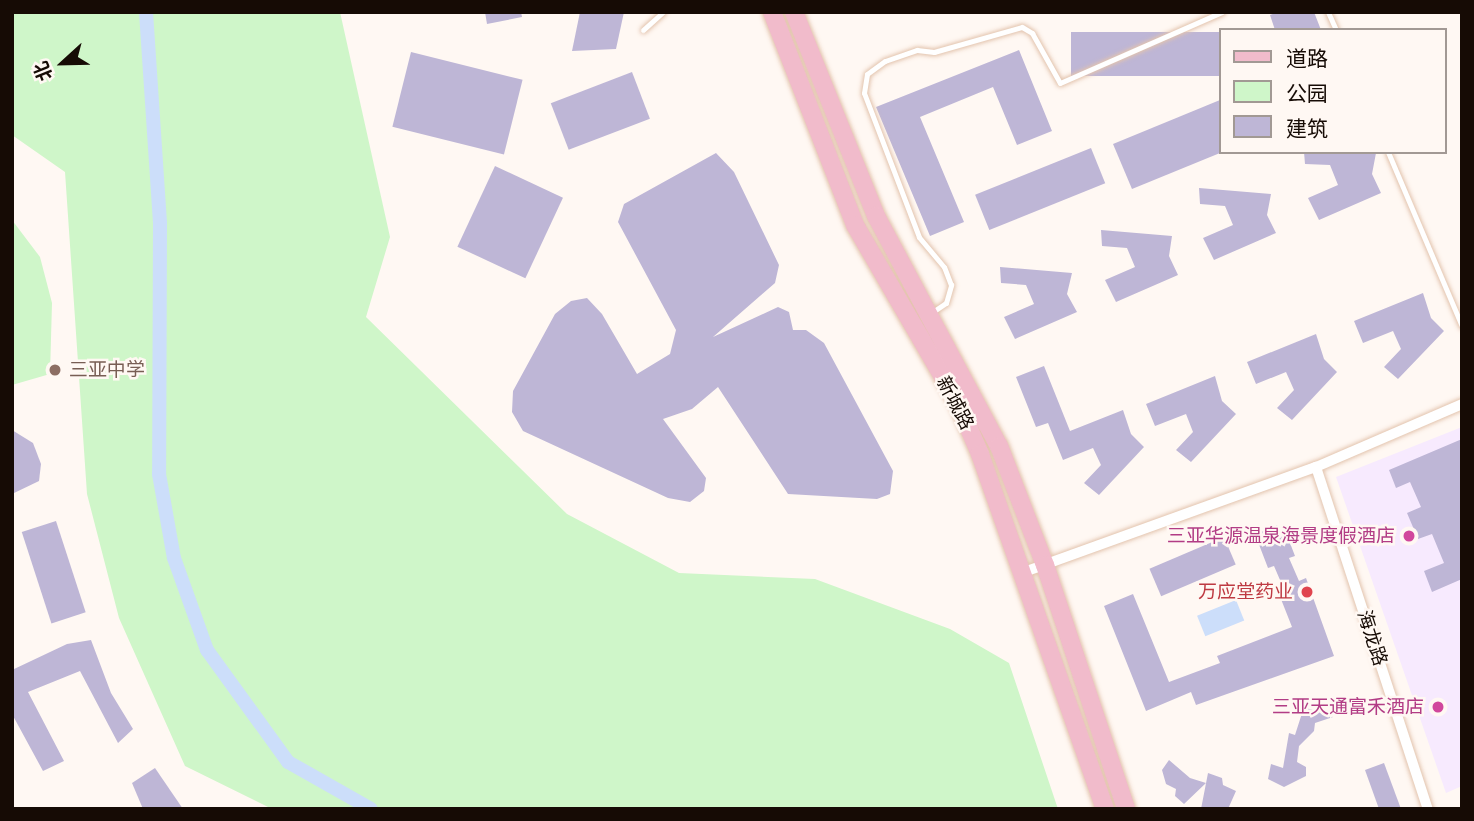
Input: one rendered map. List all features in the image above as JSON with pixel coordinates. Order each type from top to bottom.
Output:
[{"type":"main road","name":"新城路","points":[[772,12],[855,225],[957,401],[1024,572],[1105,809]]},
{"type":"main road","name":"新城路","points":[[794,12],[876,216],[999,446],[1045,565],[1126,809]]},
{"type":"street","points":[[1024,572],[1316,467],[1462,404]]},
{"type":"street","name":"海龙路","points":[[1316,467],[1428,809]]},
{"type":"lane","points":[[643,30],[663,12]]},
{"type":"lane","points":[[929,315],[946,303],[951,285],[944,267],[919,237],[864,93],[867,74],[886,61],[918,50],[934,52],[1022,27],[1032,33],[1060,83],[1222,12]]},
{"type":"lane","points":[[1328,12],[1335,28]]},
{"type":"lane","points":[[1389,154],[1462,326]]},
{"type":"shaded area","name":"三亚华源温泉海景度假酒店","points":[[1462,427],[1462,786],[1446,793],[1336,477]]},
{"type":"green space","points":[[12,12],[340,12],[390,237],[366,317],[567,514],[679,573],[815,579],[950,629],[1009,663],[1058,809],[272,809],[185,766],[119,618],[87,494],[65,172],[12,135]]},
{"type":"green space","points":[[12,220],[40,257],[52,303],[50,374],[12,385]]},
{"type":"water","points":[[1236,600],[1244,620],[1205,636],[1197,616]]},
{"type":"building","points":[[485,12],[521,12],[522,17],[487,24]]},
{"type":"building","points":[[580,12],[624,12],[616,49],[572,51]]},
{"type":"building","points":[[1278,12],[1314,12],[1320,28],[1274,28],[1270,15]]},
{"type":"building","points":[[1071,32],[1218,32],[1218,76],[1071,76]]},
{"type":"building","points":[[1019,50],[1052,131],[1017,145],[993,87],[920,117],[964,222],[930,236],[876,107]]},
{"type":"building","points":[[411,52],[523,80],[504,155],[392,127]]},
{"type":"building","points":[[632,72],[650,119],[569,150],[551,103]]},
{"type":"building","points":[[1218,101],[1218,154],[1132,189],[1113,144]]},
{"type":"building","points":[[1091,148],[1105,183],[989,230],[975,195]]},
{"type":"building","points":[[716,153],[734,172],[779,265],[775,283],[713,337],[778,307],[789,312],[793,330],[806,330],[824,343],[893,471],[890,494],[877,499],[788,494],[718,387],[692,409],[663,419],[706,478],[704,491],[690,502],[668,498],[523,431],[512,412],[513,391],[555,314],[571,301],[587,298],[602,314],[637,374],[670,354],[676,330],[618,222],[624,204]]},
{"type":"building","points":[[1304,154],[1376,154],[1372,174],[1381,193],[1319,220],[1308,198],[1338,185],[1330,165],[1305,164]]},
{"type":"building","points":[[495,166],[563,198],[525,278],[457,247]]},
{"type":"building","points":[[1199,188],[1271,194],[1267,215],[1276,233],[1214,260],[1203,238],[1233,225],[1225,206],[1200,204]]},
{"type":"building","points":[[1101,230],[1172,236],[1169,256],[1178,275],[1116,302],[1105,280],[1135,267],[1127,248],[1102,246]]},
{"type":"building","points":[[1000,267],[1072,273],[1067,294],[1077,312],[1015,339],[1004,317],[1034,304],[1026,285],[1001,283]]},
{"type":"building","points":[[1423,293],[1431,318],[1444,331],[1398,379],[1384,367],[1401,349],[1393,331],[1363,343],[1354,321]]},
{"type":"building","points":[[1316,334],[1324,359],[1337,372],[1292,420],[1277,408],[1294,390],[1286,372],[1256,384],[1247,362]]},
{"type":"building","points":[[1044,366],[1070,431],[1123,410],[1131,434],[1144,447],[1099,495],[1084,483],[1101,465],[1093,448],[1063,460],[1048,423],[1036,427],[1016,377]]},
{"type":"building","points":[[1215,376],[1222,401],[1236,414],[1191,462],[1176,450],[1193,432],[1186,414],[1155,426],[1146,404]]},
{"type":"building","points":[[12,430],[33,443],[41,464],[39,481],[12,494]]},
{"type":"building","points":[[1462,439],[1462,579],[1432,592],[1424,571],[1444,563],[1432,534],[1418,539],[1407,513],[1421,507],[1410,482],[1396,488],[1389,470]]},
{"type":"building","points":[[56,521],[86,612],[51,623],[22,532]]},
{"type":"building","points":[[1277,525],[1280,532],[1285,530],[1295,556],[1289,558],[1299,581],[1306,578],[1334,656],[1196,705],[1191,692],[1146,711],[1104,606],[1133,594],[1169,682],[1220,663],[1217,656],[1292,627],[1277,589],[1283,587],[1274,566],[1268,568],[1258,542],[1264,540],[1261,532]]},
{"type":"building","points":[[1224,537],[1236,565],[1161,596],[1149,569]]},
{"type":"building","points":[[91,640],[111,693],[133,729],[118,743],[80,671],[28,692],[64,761],[43,771],[12,714],[12,670],[67,644]]},
{"type":"building","points":[[1304,707],[1333,717],[1315,723],[1314,731],[1299,746],[1297,762],[1306,767],[1306,776],[1284,787],[1268,779],[1271,764],[1283,768],[1289,733],[1295,735]]},
{"type":"building","points":[[1169,760],[1190,778],[1206,783],[1184,804],[1175,796],[1176,789],[1166,784],[1162,770]]},
{"type":"building","points":[[1384,763],[1401,809],[1379,809],[1365,770]]},
{"type":"building","points":[[155,768],[183,809],[143,809],[132,783]]},
{"type":"building","points":[[1208,773],[1222,778],[1223,785],[1236,791],[1228,809],[1201,809]]},
{"type":"waterway","points":[[146,12],[160,224],[159,474],[174,558],[207,650],[288,762],[371,809]]},
{"type":"place","name":"三亚中学","points":[[55,370]]},
{"type":"place","name":"三亚华源温泉海景度假酒店","points":[[1409,536]]},
{"type":"place","name":"万应堂药业","points":[[1307,592]]},
{"type":"place","name":"三亚天通富禾酒店","points":[[1438,707]]}]
